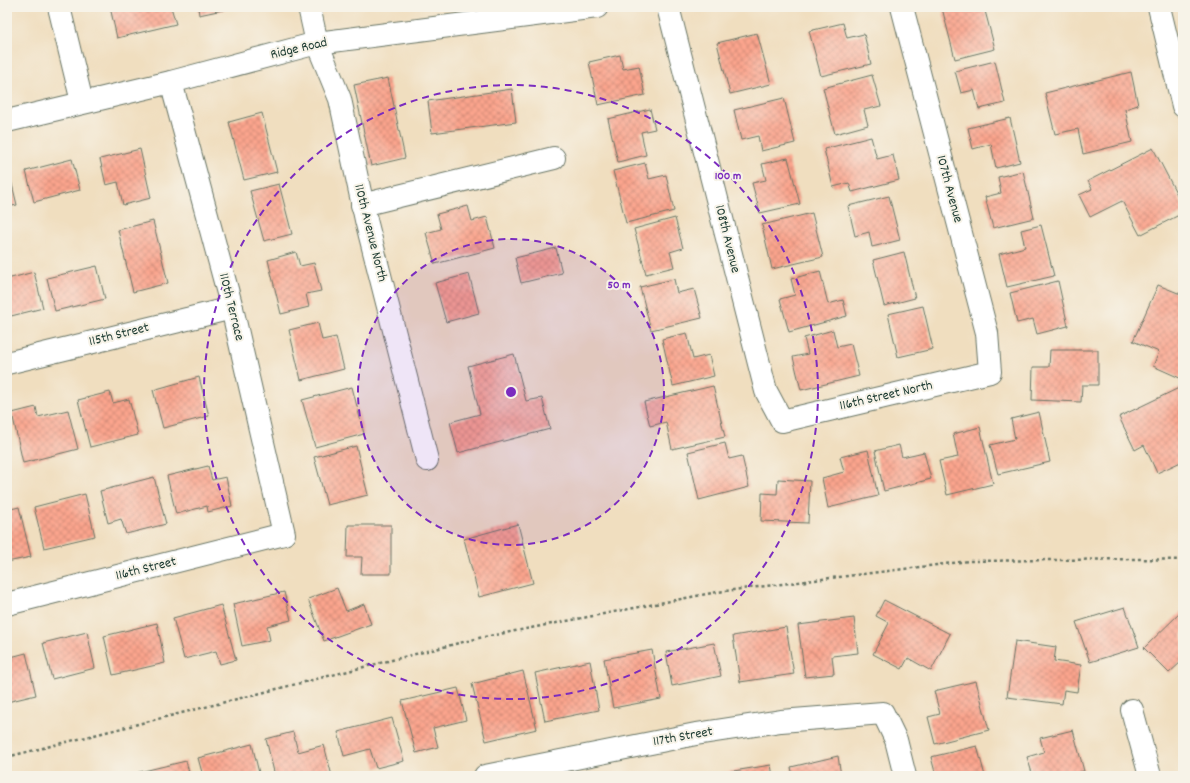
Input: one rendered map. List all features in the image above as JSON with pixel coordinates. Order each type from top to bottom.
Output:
[{"type":"street","points":[[59,7],[82,102]]},
{"type":"street","name":"110th Avenue North","points":[[309,7],[317,43],[340,99],[362,205],[427,460]]},
{"type":"street","name":"Ridge Road","points":[[7,121],[171,82],[317,43],[597,7]]},
{"type":"street","name":"108th Avenue","points":[[668,7],[766,391],[782,421]]},
{"type":"street","name":"107th Avenue","points":[[902,7],[987,333],[990,372]]},
{"type":"street","points":[[1159,7],[1183,106]]},
{"type":"street","name":"110th Terrace","points":[[171,82],[232,308],[284,534]]},
{"type":"street","points":[[362,205],[554,158]]},
{"type":"street","name":"115th Street","points":[[7,363],[232,308]]},
{"type":"street","name":"116th Street North","points":[[782,421],[990,372]]},
{"type":"street","name":"116th Street","points":[[7,604],[284,534]]},
{"type":"street","points":[[1132,710],[1150,776]]},
{"type":"street","name":"117th Street","points":[[485,776],[696,734],[781,721],[883,713],[896,740],[905,776]]},
{"type":"path","points":[[7,757],[479,638],[717,592],[969,561],[1138,559],[1183,560]]},
{"type":"building","points":[[110,7],[171,7],[176,24],[117,38]]},
{"type":"building","points":[[198,7],[232,7],[232,8],[199,15]]},
{"type":"building","points":[[984,7],[995,49],[955,59],[942,8]]},
{"type":"building","points":[[843,23],[847,38],[864,34],[871,64],[821,76],[809,31]]},
{"type":"building","points":[[757,33],[771,84],[730,94],[717,43]]},
{"type":"building","points":[[620,55],[623,69],[639,66],[645,95],[598,105],[589,62]]},
{"type":"building","points":[[995,61],[1005,103],[979,109],[974,90],[961,93],[955,71]]},
{"type":"building","points":[[1131,72],[1138,105],[1125,109],[1132,142],[1083,154],[1078,129],[1055,134],[1045,93]]},
{"type":"building","points":[[872,75],[881,106],[864,110],[868,125],[835,134],[823,88]]},
{"type":"building","points":[[388,78],[405,158],[371,166],[354,85]]},
{"type":"building","points":[[512,89],[516,122],[432,133],[428,101]]},
{"type":"building","points":[[784,98],[795,143],[761,151],[758,136],[741,140],[734,110]]},
{"type":"building","points":[[650,109],[655,129],[641,132],[646,155],[618,162],[608,119]]},
{"type":"building","points":[[262,113],[277,172],[244,180],[229,122]]},
{"type":"building","points":[[1010,118],[1020,162],[996,168],[991,144],[973,149],[968,128]]},
{"type":"building","points":[[871,137],[877,159],[893,155],[899,180],[852,192],[849,183],[833,187],[824,149]]},
{"type":"building","points":[[1153,148],[1183,206],[1183,213],[1140,235],[1122,201],[1090,217],[1079,195],[1092,189],[1088,181]]},
{"type":"building","points":[[140,149],[151,198],[123,205],[118,182],[106,185],[100,159]]},
{"type":"building","points":[[788,158],[800,204],[760,213],[752,183],[766,180],[762,164]]},
{"type":"building","points":[[72,159],[80,190],[34,202],[26,171]]},
{"type":"building","points":[[645,163],[649,179],[666,175],[674,211],[626,223],[613,171]]},
{"type":"building","points":[[1023,171],[1034,218],[993,228],[985,197],[1001,193],[998,177]]},
{"type":"building","points":[[7,176],[10,176],[17,205],[7,207]]},
{"type":"building","points":[[279,184],[292,234],[264,241],[250,191]]},
{"type":"building","points":[[889,196],[900,240],[872,247],[869,232],[855,236],[848,206]]},
{"type":"building","points":[[468,206],[472,221],[487,217],[495,248],[435,264],[426,233],[441,229],[437,214]]},
{"type":"building","points":[[812,213],[823,257],[772,269],[762,225]]},
{"type":"building","points":[[675,218],[683,248],[670,252],[674,267],[646,274],[634,229]]},
{"type":"building","points":[[153,221],[168,283],[133,292],[118,230]]},
{"type":"building","points":[[1041,225],[1054,276],[1007,287],[999,254],[1025,247],[1021,230]]},
{"type":"building","points":[[556,248],[562,273],[521,283],[515,258]]},
{"type":"building","points":[[296,252],[300,266],[314,263],[321,291],[306,294],[309,307],[281,314],[268,260]]},
{"type":"building","points":[[904,252],[915,298],[884,306],[873,260]]},
{"type":"building","points":[[97,266],[105,299],[55,311],[47,278]]},
{"type":"building","points":[[820,271],[828,304],[843,300],[847,316],[789,332],[780,299],[795,295],[791,279]]},
{"type":"building","points":[[34,272],[43,308],[7,317],[7,279]]},
{"type":"building","points":[[469,274],[479,313],[446,322],[435,283]]},
{"type":"building","points":[[674,279],[677,293],[694,289],[702,318],[651,330],[640,287]]},
{"type":"building","points":[[1058,281],[1068,326],[1037,334],[1033,319],[1017,323],[1010,293]]},
{"type":"building","points":[[1158,285],[1183,295],[1182,379],[1153,366],[1159,352],[1133,341]]},
{"type":"building","points":[[923,306],[933,349],[898,357],[888,314]]},
{"type":"building","points":[[318,323],[322,340],[336,337],[344,369],[301,380],[289,330]]},
{"type":"building","points":[[833,330],[837,347],[851,344],[859,376],[801,390],[793,357],[808,354],[804,338]]},
{"type":"building","points":[[687,333],[693,359],[709,355],[714,376],[673,386],[662,339]]},
{"type":"building","points":[[1050,350],[1098,350],[1098,385],[1082,385],[1081,402],[1032,400],[1033,367],[1049,367]]},
{"type":"building","points":[[514,354],[526,401],[542,398],[550,429],[458,453],[450,422],[480,414],[468,366]]},
{"type":"building","points":[[199,377],[209,416],[163,428],[153,390]]},
{"type":"building","points":[[713,386],[725,437],[672,449],[666,422],[650,426],[644,402]]},
{"type":"building","points":[[1183,386],[1183,461],[1157,473],[1144,445],[1135,450],[1119,417]]},
{"type":"building","points":[[352,387],[364,434],[315,447],[302,400]]},
{"type":"building","points":[[110,392],[113,403],[129,399],[138,435],[90,447],[78,400]]},
{"type":"building","points":[[36,407],[38,417],[68,410],[78,449],[23,463],[12,413]]},
{"type":"building","points":[[1039,412],[1050,462],[998,474],[990,445],[1015,439],[1011,419]]},
{"type":"building","points":[[980,427],[993,484],[947,495],[939,461],[958,457],[953,434]]},
{"type":"building","points":[[725,443],[729,459],[742,456],[749,487],[699,500],[688,452]]},
{"type":"building","points":[[899,445],[902,457],[924,452],[931,479],[884,491],[875,451]]},
{"type":"building","points":[[356,446],[368,495],[327,505],[314,457]]},
{"type":"building","points":[[868,450],[878,496],[828,508],[822,478],[844,472],[840,457]]},
{"type":"building","points":[[208,466],[212,480],[226,477],[232,506],[208,512],[207,506],[176,514],[167,476]]},
{"type":"building","points":[[154,477],[166,524],[126,534],[121,519],[108,523],[100,491]]},
{"type":"building","points":[[778,479],[810,481],[808,523],[761,521],[762,493],[777,494]]},
{"type":"building","points":[[85,494],[95,536],[44,548],[34,507]]},
{"type":"building","points":[[19,507],[31,557],[7,562],[7,510]]},
{"type":"building","points":[[518,524],[533,583],[479,597],[464,539]]},
{"type":"building","points":[[348,525],[391,525],[391,574],[361,574],[362,557],[347,557]]},
{"type":"building","points":[[337,588],[346,611],[364,604],[371,624],[324,641],[308,599]]},
{"type":"building","points":[[284,592],[291,620],[267,626],[270,640],[242,646],[233,604]]},
{"type":"building","points":[[884,600],[950,634],[931,671],[908,658],[902,669],[873,654],[889,623],[876,616]]},
{"type":"building","points":[[221,605],[236,660],[220,664],[216,651],[184,659],[173,618]]},
{"type":"building","points":[[1125,607],[1139,647],[1090,662],[1076,622]]},
{"type":"building","points":[[1183,610],[1183,664],[1181,662],[1169,673],[1144,648]]},
{"type":"building","points":[[854,618],[858,653],[832,656],[834,674],[805,677],[798,625]]},
{"type":"building","points":[[157,623],[165,663],[113,675],[104,636]]},
{"type":"building","points":[[786,627],[794,674],[740,682],[733,636]]},
{"type":"building","points":[[87,632],[95,668],[52,679],[43,643]]},
{"type":"building","points":[[1015,641],[1056,647],[1054,661],[1081,665],[1077,692],[1064,690],[1062,704],[1007,697]]},
{"type":"building","points":[[714,643],[721,676],[672,686],[666,652]]},
{"type":"building","points":[[652,650],[661,699],[613,708],[604,659]]},
{"type":"building","points":[[26,653],[36,695],[7,702],[7,658]]},
{"type":"building","points":[[590,661],[599,710],[545,721],[535,673]]},
{"type":"building","points":[[523,671],[537,729],[486,741],[472,684]]},
{"type":"building","points":[[976,681],[989,730],[935,744],[928,717],[940,714],[934,691]]},
{"type":"building","points":[[458,688],[466,720],[433,728],[438,747],[416,753],[402,701]]},
{"type":"building","points":[[392,718],[404,761],[376,768],[370,749],[344,756],[338,732]]},
{"type":"building","points":[[1073,730],[1084,771],[1065,776],[1033,776],[1027,757],[1044,752],[1040,738]]},
{"type":"building","points":[[293,732],[298,752],[324,745],[332,776],[275,776],[266,739]]},
{"type":"building","points":[[252,744],[259,773],[247,776],[203,776],[198,758]]},
{"type":"building","points":[[977,746],[985,776],[944,776],[944,774],[936,776],[931,757]]},
{"type":"building","points":[[838,756],[841,776],[793,776],[791,767]]},
{"type":"building","points":[[186,761],[190,776],[131,776],[131,774]]},
{"type":"building","points":[[771,765],[773,776],[721,776],[721,773]]}]
